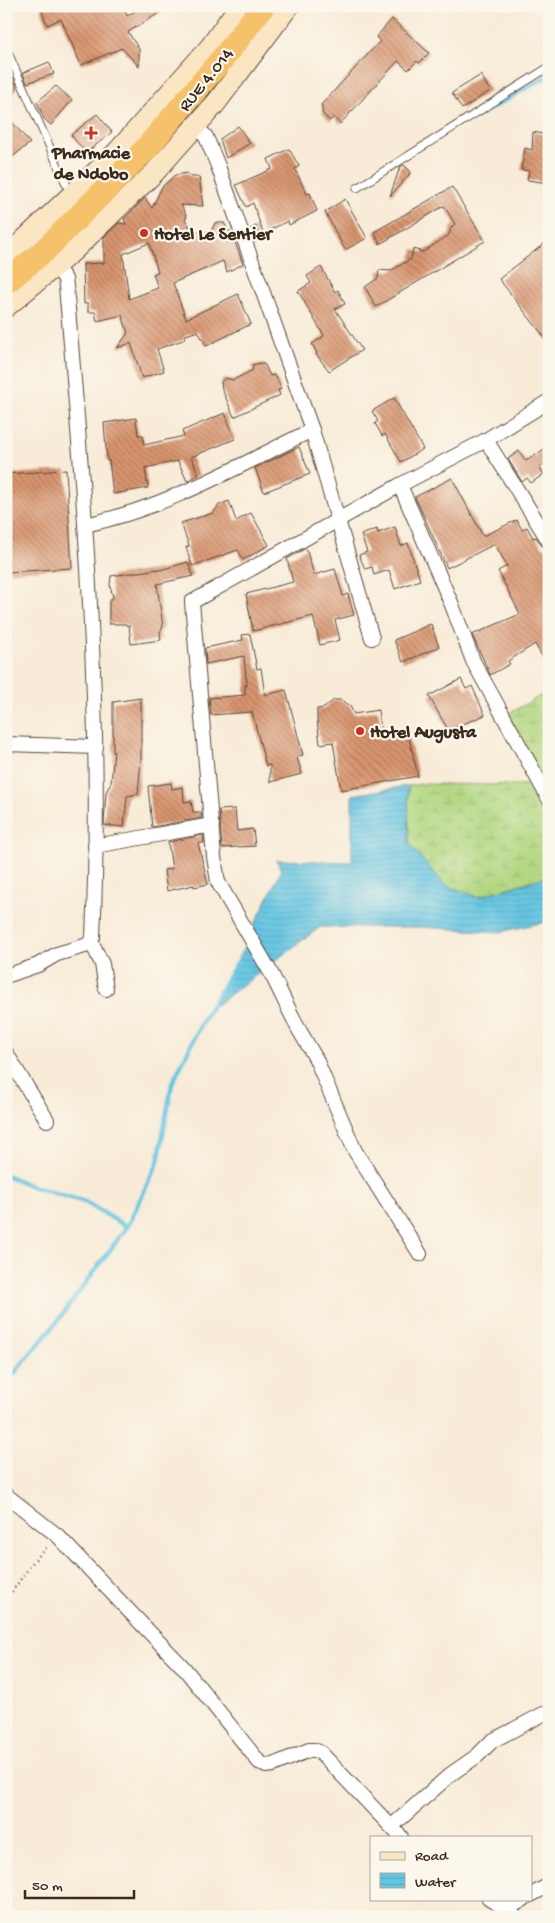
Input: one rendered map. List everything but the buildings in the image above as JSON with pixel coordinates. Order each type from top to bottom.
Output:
[{"type":"highway","name":"RUE 4.014","points":[[6,282],[44,251],[145,150],[227,53],[263,6]]},
{"type":"main road","points":[[6,257],[117,152],[210,47],[239,6]]},
{"type":"main road","points":[[6,307],[55,265],[154,173],[216,103],[289,6]]},
{"type":"street","points":[[196,126],[206,138],[218,166],[312,430],[372,638]]},
{"type":"street","points":[[6,976],[38,965],[57,954],[88,944],[93,937],[96,747],[85,525],[66,286],[65,280],[55,265]]},
{"type":"street","points":[[420,1254],[356,1151],[316,1059],[271,974],[218,882],[192,602],[400,485],[486,440],[549,402]]},
{"type":"street","points":[[85,525],[111,519],[157,504],[312,430]]},
{"type":"street","points":[[486,440],[549,541]]},
{"type":"street","points":[[400,485],[452,604],[473,661],[549,799]]},
{"type":"street","points":[[6,744],[96,747]]},
{"type":"street","points":[[95,846],[212,825]]},
{"type":"street","points":[[91,941],[102,964],[106,989]]},
{"type":"street","points":[[6,1053],[48,1120]]},
{"type":"street","points":[[6,1495],[58,1536],[184,1668],[259,1762],[266,1766],[273,1765],[309,1750],[321,1753],[397,1832],[451,1774],[477,1756],[492,1741],[549,1711]]},
{"type":"street","points":[[532,1894],[549,1885]]},
{"type":"street","points":[[491,1900],[511,1913],[523,1900]]},
{"type":"lane","points":[[6,48],[71,196]]},
{"type":"lane","points":[[357,188],[549,67]]},
{"type":"path","points":[[6,1600],[32,1562],[58,1536]]},
{"type":"green space","points":[[549,691],[549,876],[478,897],[444,885],[409,844],[408,786],[421,784],[539,785],[508,714]]},
{"type":"water","points":[[408,786],[409,844],[445,885],[478,897],[549,876],[549,921],[500,932],[420,927],[320,927],[215,1006],[281,871],[277,860],[352,862],[352,795]]},
{"type":"waterway","points":[[474,118],[549,75]]},
{"type":"waterway","points":[[6,1383],[57,1322],[127,1227],[158,1162],[172,1084],[203,1020],[237,963]]},
{"type":"waterway","points":[[6,1175],[31,1186],[85,1202],[127,1227]]},
{"type":"place","name":"Pharmacie de Ndobo","points":[[91,133]]},
{"type":"place","name":"Hotel Le Sentier","points":[[144,233]]},
{"type":"place","name":"Hotel Augusta","points":[[360,731]]}]
